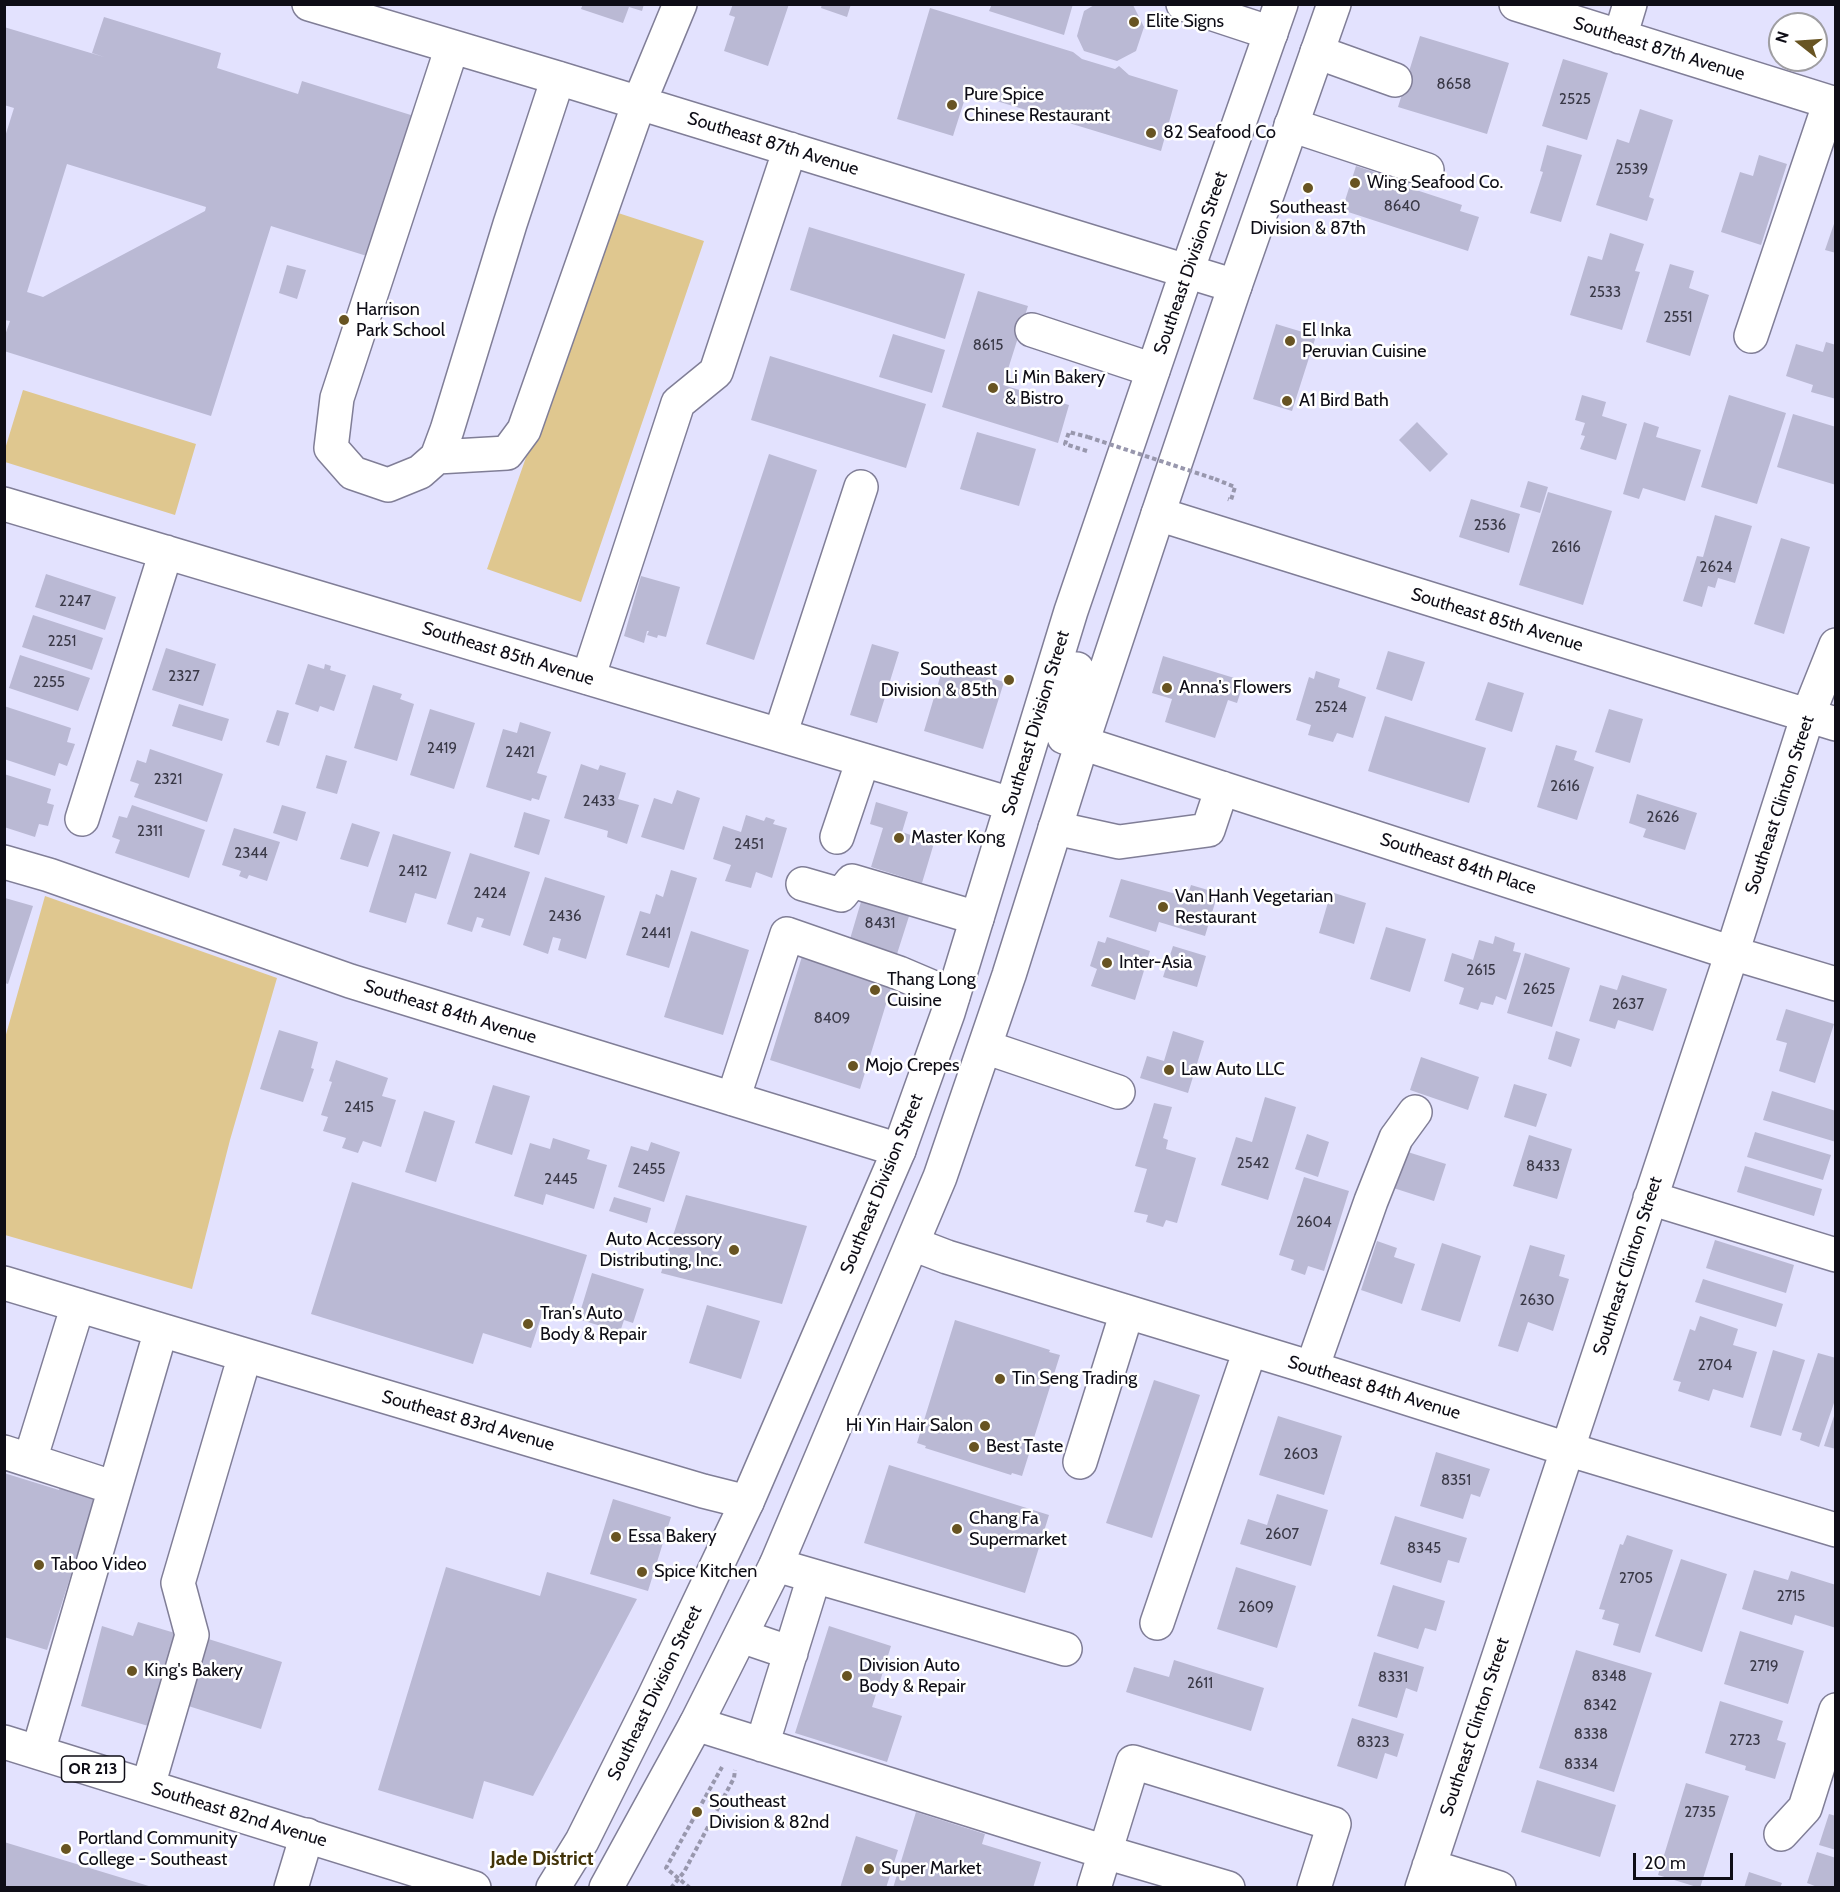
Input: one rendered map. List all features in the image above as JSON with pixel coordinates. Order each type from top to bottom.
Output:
[{"type":"street","name":"Southeast 87th Avenue","points":[[309,4],[1235,286]]},
{"type":"street","points":[[437,457],[507,453],[524,429],[639,103],[680,4]]},
{"type":"street","points":[[1183,4],[1276,19]]},
{"type":"street","points":[[606,1887],[696,1724],[776,1565],[940,1177],[985,1047],[1054,828],[1158,514],[1334,4]]},
{"type":"street","name":"Southeast 87th Avenue","points":[[1516,4],[1833,103]]},
{"type":"street","points":[[1620,37],[1630,4]]},
{"type":"street","name":"Southeast Division Street","points":[[553,1887],[578,1849],[608,1790],[747,1502],[899,1150],[953,996],[1071,611],[1276,19]]},
{"type":"street","points":[[452,47],[337,398],[332,448],[353,473],[388,484],[420,472],[437,457],[558,78]]},
{"type":"street","points":[[1317,52],[1395,80]]},
{"type":"street","points":[[1751,336],[1833,103]]},
{"type":"street","points":[[1291,125],[1427,170]]},
{"type":"street","points":[[588,678],[678,403],[716,372],[790,149]]},
{"type":"street","points":[[1032,330],[1154,370]]},
{"type":"street","points":[[780,735],[861,487]]},
{"type":"street","name":"Southeast 85th Avenue","points":[[4,504],[1011,804]]},
{"type":"street","name":"Southeast 85th Avenue","points":[[1158,514],[1822,720]]},
{"type":"street","points":[[82,819],[166,552]]},
{"type":"street","points":[[1071,611],[1085,643],[1061,728],[1064,737],[1082,743]]},
{"type":"street","name":"Southeast Clinton Street","points":[[1426,1877],[1732,953],[1822,720],[1836,645]]},
{"type":"street","name":"Southeast 84th Place","points":[[1082,743],[1732,953],[1836,984]]},
{"type":"street","points":[[837,837],[863,760]]},
{"type":"street","points":[[1054,828],[1119,842],[1208,830],[1222,788]]},
{"type":"street","name":"Southeast 84th Avenue","points":[[4,862],[49,875],[350,981],[899,1150]]},
{"type":"street","points":[[803,884],[841,895],[852,881],[977,918]]},
{"type":"street","points":[[733,1099],[787,934],[899,973],[953,996]]},
{"type":"street","points":[[985,1047],[1118,1092]]},
{"type":"street","points":[[1312,1368],[1383,1170],[1396,1138],[1415,1112]]},
{"type":"street","points":[[899,1150],[914,1169],[913,1244]]},
{"type":"street","points":[[1650,1198],[1836,1255]]},
{"type":"street","name":"Southeast 84th Avenue","points":[[913,1244],[947,1257],[1312,1368],[1566,1449],[1836,1530]]},
{"type":"street","name":"Southeast 83rd Avenue","points":[[4,1283],[703,1491],[747,1502]]},
{"type":"street","points":[[78,1305],[17,1456],[114,1488]]},
{"type":"street","points":[[1080,1462],[1127,1312]]},
{"type":"street","points":[[38,1752],[114,1488],[175,1335]]},
{"type":"street","points":[[1157,1623],[1250,1350]]},
{"type":"street","points":[[148,1786],[192,1635],[178,1583],[245,1355]]},
{"type":"street","points":[[776,1565],[1065,1649]]},
{"type":"street","points":[[762,1745],[814,1577]]},
{"type":"street","points":[[741,1636],[791,1653]]},
{"type":"street","points":[[1781,1834],[1805,1808],[1836,1710]]},
{"type":"street","points":[[696,1724],[1105,1852],[1228,1887]]},
{"type":"street","name":"Southeast 82nd Avenue","points":[[4,1742],[474,1887]]},
{"type":"street","points":[[1094,1887],[1133,1762],[1334,1824],[1314,1887]]},
{"type":"street","points":[[291,1887],[307,1835]]},
{"type":"street","points":[[1426,1877],[1499,1887]]},
{"type":"path","points":[[1088,452],[1065,444],[1069,432],[1235,487],[1231,500],[1220,496]]},
{"type":"path","points":[[690,1887],[666,1868],[727,1758]]},
{"type":"shaded area","points":[[612,211],[704,241],[581,602],[487,569]]},
{"type":"shaded area","points":[[23,390],[196,444],[175,515],[5,462],[5,449]]},
{"type":"shaded area","points":[[45,896],[277,978],[230,1140],[192,1289],[5,1235],[5,1038]]},
{"type":"building","points":[[583,4],[644,4],[642,11],[629,7],[623,23],[581,9]]},
{"type":"building","points":[[733,4],[789,4],[768,66],[724,51],[735,17],[729,15]]},
{"type":"building","points":[[822,4],[851,4],[847,17],[821,8]]},
{"type":"building","points":[[992,4],[1073,4],[1064,35],[989,11]]},
{"type":"building","points":[[1096,4],[1133,5],[1144,27],[1136,51],[1117,61],[1084,51],[1077,36],[1084,11]]},
{"type":"building","points":[[930,8],[1073,52],[1082,59],[1115,69],[1119,66],[1129,75],[1178,90],[1161,151],[967,92],[953,136],[897,119]]},
{"type":"building","points":[[104,17],[221,53],[217,68],[298,94],[302,81],[414,116],[370,257],[271,226],[211,416],[4,351],[4,338],[10,321],[4,320],[4,140],[14,108],[4,105],[4,27],[104,57],[92,53]],"holes":[[[67,164],[206,207],[205,211],[43,297],[27,292]]]},
{"type":"building","points":[[1420,36],[1509,63],[1487,134],[1398,107]]},
{"type":"building","points":[[1563,59],[1608,73],[1587,140],[1542,126]]},
{"type":"building","points":[[1640,109],[1673,120],[1649,197],[1654,199],[1647,221],[1596,205],[1617,139],[1629,143]]},
{"type":"building","points":[[1547,145],[1582,155],[1561,222],[1530,213],[1543,172],[1540,171]]},
{"type":"building","points":[[1759,155],[1787,164],[1761,245],[1721,232],[1740,172],[1753,176]]},
{"type":"building","points":[[1356,166],[1409,183],[1407,187],[1462,205],[1460,211],[1479,217],[1468,251],[1342,210]]},
{"type":"building","points":[[1836,218],[1836,253],[1825,250]]},
{"type":"building","points":[[809,227],[965,274],[945,339],[790,290]]},
{"type":"building","points":[[1610,233],[1644,244],[1635,271],[1640,272],[1622,330],[1570,315],[1588,256],[1602,260]]},
{"type":"building","points":[[1670,264],[1694,271],[1689,288],[1709,295],[1690,356],[1646,342]]},
{"type":"building","points":[[287,265],[306,270],[297,299],[279,293]]},
{"type":"building","points":[[978,291],[1028,306],[1003,385],[1069,405],[1058,443],[942,407]]},
{"type":"building","points":[[1276,324],[1316,336],[1292,411],[1253,399]]},
{"type":"building","points":[[893,334],[945,350],[932,393],[879,377]]},
{"type":"building","points":[[1826,342],[1836,345],[1836,399],[1811,392],[1813,385],[1786,376],[1796,344],[1823,352]]},
{"type":"building","points":[[770,356],[926,404],[906,468],[751,420]]},
{"type":"building","points":[[1582,395],[1606,402],[1602,416],[1627,424],[1616,460],[1580,449],[1585,436],[1581,435],[1585,423],[1575,420]]},
{"type":"building","points":[[1729,395],[1786,413],[1757,504],[1701,487]]},
{"type":"building","points":[[1793,414],[1836,427],[1836,485],[1777,467]]},
{"type":"building","points":[[1417,422],[1448,454],[1430,472],[1399,440]]},
{"type":"building","points":[[1644,422],[1659,427],[1656,437],[1701,450],[1685,501],[1643,488],[1639,499],[1623,494]]},
{"type":"building","points":[[977,432],[1036,449],[1019,506],[960,489]]},
{"type":"building","points":[[769,454],[817,470],[754,660],[706,644]]},
{"type":"building","points":[[1528,481],[1548,487],[1540,513],[1520,507]]},
{"type":"building","points":[[1548,492],[1612,511],[1583,605],[1519,585]]},
{"type":"building","points":[[1471,499],[1520,514],[1509,553],[1459,537]]},
{"type":"building","points":[[1715,515],[1752,526],[1735,583],[1718,578],[1715,588],[1708,586],[1702,607],[1683,601],[1697,556],[1703,557]]},
{"type":"building","points":[[1781,538],[1810,547],[1784,634],[1754,624]]},
{"type":"building","points":[[46,574],[116,597],[105,630],[35,607]]},
{"type":"building","points":[[641,576],[680,587],[666,637],[658,635],[657,638],[647,635],[649,631],[647,631],[644,643],[624,636]]},
{"type":"building","points":[[33,615],[103,638],[92,670],[22,647]]},
{"type":"building","points":[[872,644],[899,652],[877,723],[850,715]]},
{"type":"building","points":[[166,648],[216,664],[203,706],[152,690]]},
{"type":"building","points":[[1388,651],[1425,662],[1412,701],[1376,689]]},
{"type":"building","points":[[20,655],[90,678],[78,711],[9,688]]},
{"type":"building","points":[[1163,656],[1244,681],[1237,703],[1228,700],[1215,738],[1165,722],[1172,699],[1152,693]]},
{"type":"building","points":[[308,664],[324,669],[325,664],[331,666],[330,670],[346,675],[334,711],[320,706],[318,712],[295,704]]},
{"type":"building","points":[[944,664],[1004,682],[983,749],[924,731]]},
{"type":"building","points":[[1316,671],[1340,679],[1338,687],[1366,697],[1353,738],[1337,733],[1333,742],[1308,735],[1311,725],[1296,720],[1309,677],[1314,679]]},
{"type":"building","points":[[1488,682],[1524,693],[1512,732],[1475,720]]},
{"type":"building","points":[[373,685],[402,694],[400,699],[414,704],[397,761],[354,748]]},
{"type":"building","points":[[179,704],[229,719],[222,741],[172,726]]},
{"type":"building","points":[[4,706],[71,728],[67,742],[75,744],[67,766],[59,763],[55,776],[4,759]]},
{"type":"building","points":[[430,709],[475,723],[454,789],[410,775]]},
{"type":"building","points":[[1609,709],[1643,719],[1630,763],[1595,752]]},
{"type":"building","points":[[277,710],[289,713],[279,746],[266,742]]},
{"type":"building","points":[[1385,716],[1486,748],[1469,803],[1368,771]]},
{"type":"building","points":[[520,722],[551,732],[537,773],[547,776],[539,800],[532,798],[531,801],[486,787],[503,729],[517,733]]},
{"type":"building","points":[[1556,745],[1577,751],[1574,760],[1594,767],[1577,820],[1537,807]]},
{"type":"building","points":[[150,749],[223,774],[207,822],[134,797],[139,784],[130,781],[137,760],[146,763]]},
{"type":"building","points":[[326,755],[347,761],[337,794],[316,788]]},
{"type":"building","points":[[581,764],[598,770],[600,765],[626,773],[618,799],[639,805],[627,844],[607,837],[608,831],[564,818]]},
{"type":"building","points":[[4,774],[51,789],[47,803],[54,805],[48,826],[39,824],[35,837],[4,827]]},
{"type":"building","points":[[677,790],[700,798],[684,850],[641,837],[654,798],[672,804]]},
{"type":"building","points":[[1637,794],[1697,813],[1685,850],[1643,837],[1646,829],[1629,823]]},
{"type":"building","name":"Master Kong","points":[[876,802],[908,812],[902,832],[934,843],[922,883],[871,867],[883,828],[870,824]]},
{"type":"building","points":[[132,805],[205,830],[189,878],[115,853],[120,840],[112,837],[119,816],[127,818]]},
{"type":"building","points":[[282,805],[306,812],[297,841],[273,833]]},
{"type":"building","points":[[524,812],[550,820],[539,855],[514,847]]},
{"type":"building","points":[[746,815],[764,821],[766,817],[775,820],[773,824],[787,828],[772,878],[756,872],[751,888],[725,881],[731,865],[713,859],[723,826],[741,832]]},
{"type":"building","points":[[352,823],[380,832],[368,867],[340,859]]},
{"type":"building","points":[[234,828],[280,842],[267,881],[249,875],[247,879],[239,876],[241,871],[222,865]]},
{"type":"building","points":[[393,834],[451,852],[436,899],[415,893],[406,923],[369,912]]},
{"type":"building","points":[[470,853],[530,872],[510,936],[481,927],[484,919],[477,917],[472,932],[447,924]]},
{"type":"building","points":[[671,870],[697,878],[669,968],[626,955],[640,911],[650,914],[656,894],[663,897]]},
{"type":"building","points":[[545,877],[605,896],[586,959],[558,950],[561,939],[553,937],[548,954],[523,945]]},
{"type":"building","name":"Van Hanh Vegetarian Restaurant","points":[[1121,879],[1187,897],[1191,885],[1218,893],[1205,936],[1159,922],[1156,932],[1109,917]]},
{"type":"building","points":[[1331,892],[1366,903],[1354,944],[1319,933]]},
{"type":"building","points":[[863,895],[911,910],[897,954],[850,939]]},
{"type":"building","points":[[5,898],[33,906],[8,984],[5,983]]},
{"type":"building","points":[[1386,927],[1426,939],[1410,992],[1370,979]]},
{"type":"building","points":[[691,931],[749,950],[723,1035],[664,1017]]},
{"type":"building","points":[[1495,936],[1515,943],[1513,951],[1521,953],[1506,1000],[1496,996],[1493,1005],[1481,1002],[1478,1010],[1459,1004],[1464,988],[1444,981],[1452,953],[1473,960],[1479,940],[1493,944]]},
{"type":"building","points":[[1107,937],[1150,951],[1135,1000],[1091,986],[1097,969],[1090,966],[1098,941],[1105,943]]},
{"type":"building","points":[[1173,946],[1206,956],[1197,987],[1163,977]]},
{"type":"building","points":[[804,950],[894,978],[860,1089],[770,1060]]},
{"type":"building","points":[[1525,953],[1570,968],[1552,1027],[1507,1013]]},
{"type":"building","points":[[1622,975],[1667,989],[1653,1031],[1618,1020],[1615,1029],[1589,1021],[1600,985],[1617,990]]},
{"type":"building","points":[[1786,1009],[1834,1024],[1815,1083],[1779,1071],[1787,1043],[1776,1040]]},
{"type":"building","points":[[279,1030],[318,1042],[311,1068],[314,1069],[303,1102],[260,1089]]},
{"type":"building","name":"Law Auto LLC","points":[[1173,1031],[1204,1041],[1188,1093],[1140,1078],[1147,1056],[1164,1061]]},
{"type":"building","points":[[1556,1031],[1580,1039],[1571,1067],[1548,1059]]},
{"type":"building","points":[[1421,1057],[1479,1077],[1468,1110],[1410,1090]]},
{"type":"building","points":[[336,1060],[388,1078],[382,1096],[396,1100],[381,1147],[363,1141],[358,1153],[342,1148],[346,1138],[323,1131],[328,1117],[321,1115],[332,1082],[329,1081]]},
{"type":"building","points":[[1514,1084],[1547,1094],[1536,1127],[1504,1117]]},
{"type":"building","points":[[493,1085],[530,1096],[512,1155],[475,1143]]},
{"type":"building","points":[[1772,1091],[1836,1111],[1836,1142],[1763,1120]]},
{"type":"building","points":[[1265,1097],[1296,1107],[1268,1200],[1221,1185],[1236,1137],[1252,1142]]},
{"type":"building","points":[[1154,1103],[1172,1107],[1163,1138],[1168,1140],[1166,1149],[1196,1158],[1177,1223],[1166,1220],[1163,1227],[1146,1222],[1148,1215],[1134,1212],[1147,1169],[1135,1166]]},
{"type":"building","points":[[424,1111],[455,1121],[436,1182],[405,1172]]},
{"type":"building","points":[[1755,1132],[1831,1155],[1823,1180],[1747,1157]]},
{"type":"building","points":[[1307,1134],[1329,1142],[1318,1177],[1295,1169]]},
{"type":"building","points":[[1529,1135],[1572,1149],[1557,1199],[1513,1186]]},
{"type":"building","points":[[553,1138],[590,1150],[587,1159],[607,1165],[594,1209],[546,1194],[543,1205],[514,1196],[530,1143],[550,1149]]},
{"type":"building","points":[[651,1142],[680,1152],[664,1202],[618,1187],[631,1146],[648,1151]]},
{"type":"building","points":[[1395,1148],[1446,1164],[1434,1201],[1384,1185]]},
{"type":"building","points":[[1745,1166],[1822,1189],[1814,1216],[1737,1192]]},
{"type":"building","points":[[1304,1177],[1349,1191],[1324,1271],[1308,1266],[1305,1275],[1291,1270],[1294,1260],[1279,1255]]},
{"type":"building","points":[[352,1182],[587,1255],[569,1313],[545,1305],[531,1348],[483,1333],[473,1364],[311,1314]]},
{"type":"building","name":"Auto Accessory Distributing, Inc.","points":[[686,1195],[807,1226],[782,1304],[661,1273]]},
{"type":"building","points":[[614,1197],[651,1208],[647,1223],[609,1211]]},
{"type":"building","points":[[1715,1240],[1794,1265],[1786,1293],[1706,1268]]},
{"type":"building","points":[[1377,1241],[1397,1248],[1394,1257],[1415,1264],[1402,1304],[1361,1290]]},
{"type":"building","points":[[1442,1243],[1481,1256],[1460,1322],[1421,1310]]},
{"type":"building","points":[[1530,1245],[1565,1255],[1559,1276],[1569,1279],[1553,1331],[1528,1322],[1518,1352],[1498,1346]]},
{"type":"building","points":[[592,1273],[644,1289],[633,1323],[624,1320],[620,1332],[578,1319]]},
{"type":"building","points":[[1703,1279],[1783,1304],[1776,1327],[1695,1302]]},
{"type":"building","points":[[707,1305],[760,1321],[741,1379],[689,1363]]},
{"type":"building","points":[[1700,1316],[1738,1329],[1733,1345],[1757,1352],[1743,1398],[1713,1389],[1709,1401],[1678,1391],[1681,1382],[1673,1380],[1690,1329],[1695,1331]]},
{"type":"building","points":[[955,1320],[1060,1355],[1022,1476],[1012,1473],[1011,1475],[925,1448],[926,1446],[917,1443]]},
{"type":"building","points":[[1773,1350],[1805,1360],[1781,1436],[1750,1427]]},
{"type":"building","points":[[1818,1353],[1836,1358],[1836,1397],[1819,1447],[1800,1440],[1802,1433],[1792,1430]]},
{"type":"building","points":[[1154,1380],[1200,1395],[1152,1538],[1106,1523]]},
{"type":"building","points":[[1836,1413],[1836,1449],[1824,1446]]},
{"type":"building","points":[[1278,1416],[1342,1436],[1324,1495],[1259,1475]]},
{"type":"building","points":[[1436,1452],[1490,1469],[1480,1497],[1471,1494],[1463,1519],[1420,1506]]},
{"type":"building","name":"Chang Fa Supermarket","points":[[889,1465],[1049,1515],[1025,1593],[864,1543]]},
{"type":"building","name":"Taboo Video","points":[[4,1473],[59,1490],[61,1482],[97,1493],[47,1650],[4,1637]]},
{"type":"building","points":[[1277,1494],[1328,1510],[1311,1566],[1240,1544],[1248,1519],[1267,1525]]},
{"type":"building","points":[[613,1499],[671,1517],[648,1591],[590,1574]]},
{"type":"building","points":[[1395,1516],[1467,1538],[1459,1563],[1448,1560],[1441,1583],[1380,1564]]},
{"type":"building","points":[[1627,1535],[1673,1550],[1640,1653],[1613,1645],[1619,1624],[1602,1619],[1605,1610],[1599,1609],[1620,1544],[1623,1545]]},
{"type":"building","points":[[1681,1559],[1727,1574],[1702,1652],[1655,1636]]},
{"type":"building","points":[[446,1567],[540,1596],[547,1572],[637,1599],[533,1796],[484,1781],[473,1819],[378,1790]]},
{"type":"building","points":[[1236,1567],[1296,1586],[1277,1648],[1217,1629]]},
{"type":"building","points":[[1754,1570],[1788,1580],[1791,1571],[1836,1585],[1836,1628],[1795,1615],[1792,1625],[1742,1609]]},
{"type":"building","points":[[1393,1585],[1445,1601],[1436,1631],[1425,1628],[1418,1649],[1377,1636]]},
{"type":"building","name":"King's Bakery","points":[[138,1622],[185,1636],[155,1728],[81,1706],[102,1626],[133,1636]]},
{"type":"building","name":"Division Auto Body & Repair","points":[[829,1626],[891,1646],[872,1707],[902,1716],[887,1762],[795,1733]]},
{"type":"building","points":[[1740,1631],[1804,1651],[1788,1704],[1724,1684]]},
{"type":"building","points":[[202,1637],[282,1662],[261,1729],[182,1704]]},
{"type":"building","points":[[1576,1650],[1652,1673],[1614,1792],[1539,1768]]},
{"type":"building","points":[[1374,1652],[1424,1667],[1417,1692],[1406,1688],[1397,1718],[1358,1706]]},
{"type":"building","points":[[1174,1660],[1264,1688],[1251,1731],[1126,1692],[1134,1667],[1169,1677]]},
{"type":"building","points":[[1720,1701],[1783,1721],[1777,1740],[1786,1743],[1775,1779],[1745,1770],[1746,1766],[1705,1753]]},
{"type":"building","points":[[1352,1718],[1404,1734],[1397,1757],[1385,1753],[1377,1779],[1337,1766]]},
{"type":"building","points":[[1537,1780],[1616,1805],[1600,1857],[1521,1832]]},
{"type":"building","points":[[1686,1783],[1729,1796],[1700,1888],[1658,1875]]},
{"type":"building","points":[[916,1812],[985,1834],[982,1844],[1041,1862],[1033,1888],[893,1888]]},
{"type":"building","points":[[1829,1814],[1836,1816],[1836,1850],[1819,1845]]},
{"type":"building","name":"Super Market","points":[[856,1836],[898,1850],[886,1888],[840,1888]]},
{"type":"building","points":[[4,1842],[152,1887],[152,1888],[4,1888]]},
{"type":"building","points":[[1817,1852],[1836,1858],[1836,1888],[1820,1888],[1807,1883]]},
{"type":"building","points":[[1749,1872],[1782,1883],[1780,1888],[1744,1888]]},
{"type":"place","name":"Elite Signs","points":[[1134,22]]},
{"type":"place","name":"Pure Spice Chinese Restaurant","points":[[952,105]]},
{"type":"place","name":"82 Seafood Co","points":[[1151,133]]},
{"type":"place","name":"Wing Seafood Co.","points":[[1355,183]]},
{"type":"place","name":"Southeast Division & 87th","points":[[1308,188]]},
{"type":"place","name":"Harrison Park School","points":[[344,320]]},
{"type":"place","name":"El Inka Peruvian Cuisine","points":[[1290,341]]},
{"type":"place","name":"Li Min Bakery & Bistro","points":[[993,388]]},
{"type":"place","name":"A1 Bird Bath","points":[[1287,401]]},
{"type":"place","name":"Southeast Division & 85th","points":[[1009,680]]},
{"type":"place","name":"Anna's Flowers","points":[[1167,688]]},
{"type":"place","name":"Master Kong","points":[[899,838]]},
{"type":"place","name":"Van Hanh Vegetarian Restaurant","points":[[1163,907]]},
{"type":"place","name":"Inter-Asia","points":[[1107,963]]},
{"type":"place","name":"Thang Long Cuisine","points":[[875,990]]},
{"type":"place","name":"Mojo Crepes","points":[[853,1066]]},
{"type":"place","name":"Law Auto LLC","points":[[1169,1070]]},
{"type":"place","name":"Auto Accessory Distributing, Inc.","points":[[734,1250]]},
{"type":"place","name":"Tran's Auto Body & Repair","points":[[528,1324]]},
{"type":"place","name":"Tin Seng Trading","points":[[1000,1379]]},
{"type":"place","name":"Hi Yin Hair Salon","points":[[985,1426]]},
{"type":"place","name":"Best Taste","points":[[974,1447]]},
{"type":"place","name":"Chang Fa Supermarket","points":[[957,1529]]},
{"type":"place","name":"Essa Bakery","points":[[616,1537]]},
{"type":"place","name":"Taboo Video","points":[[39,1565]]},
{"type":"place","name":"Spice Kitchen","points":[[642,1572]]},
{"type":"place","name":"King's Bakery","points":[[132,1671]]},
{"type":"place","name":"Division Auto Body & Repair","points":[[847,1676]]},
{"type":"place","name":"Southeast Division & 82nd","points":[[697,1812]]},
{"type":"place","name":"Portland Community College - Southeast","points":[[66,1849]]},
{"type":"place","name":"Super Market","points":[[869,1869]]},
{"type":"district","name":"Jade District","points":[[542,1859]]}]
